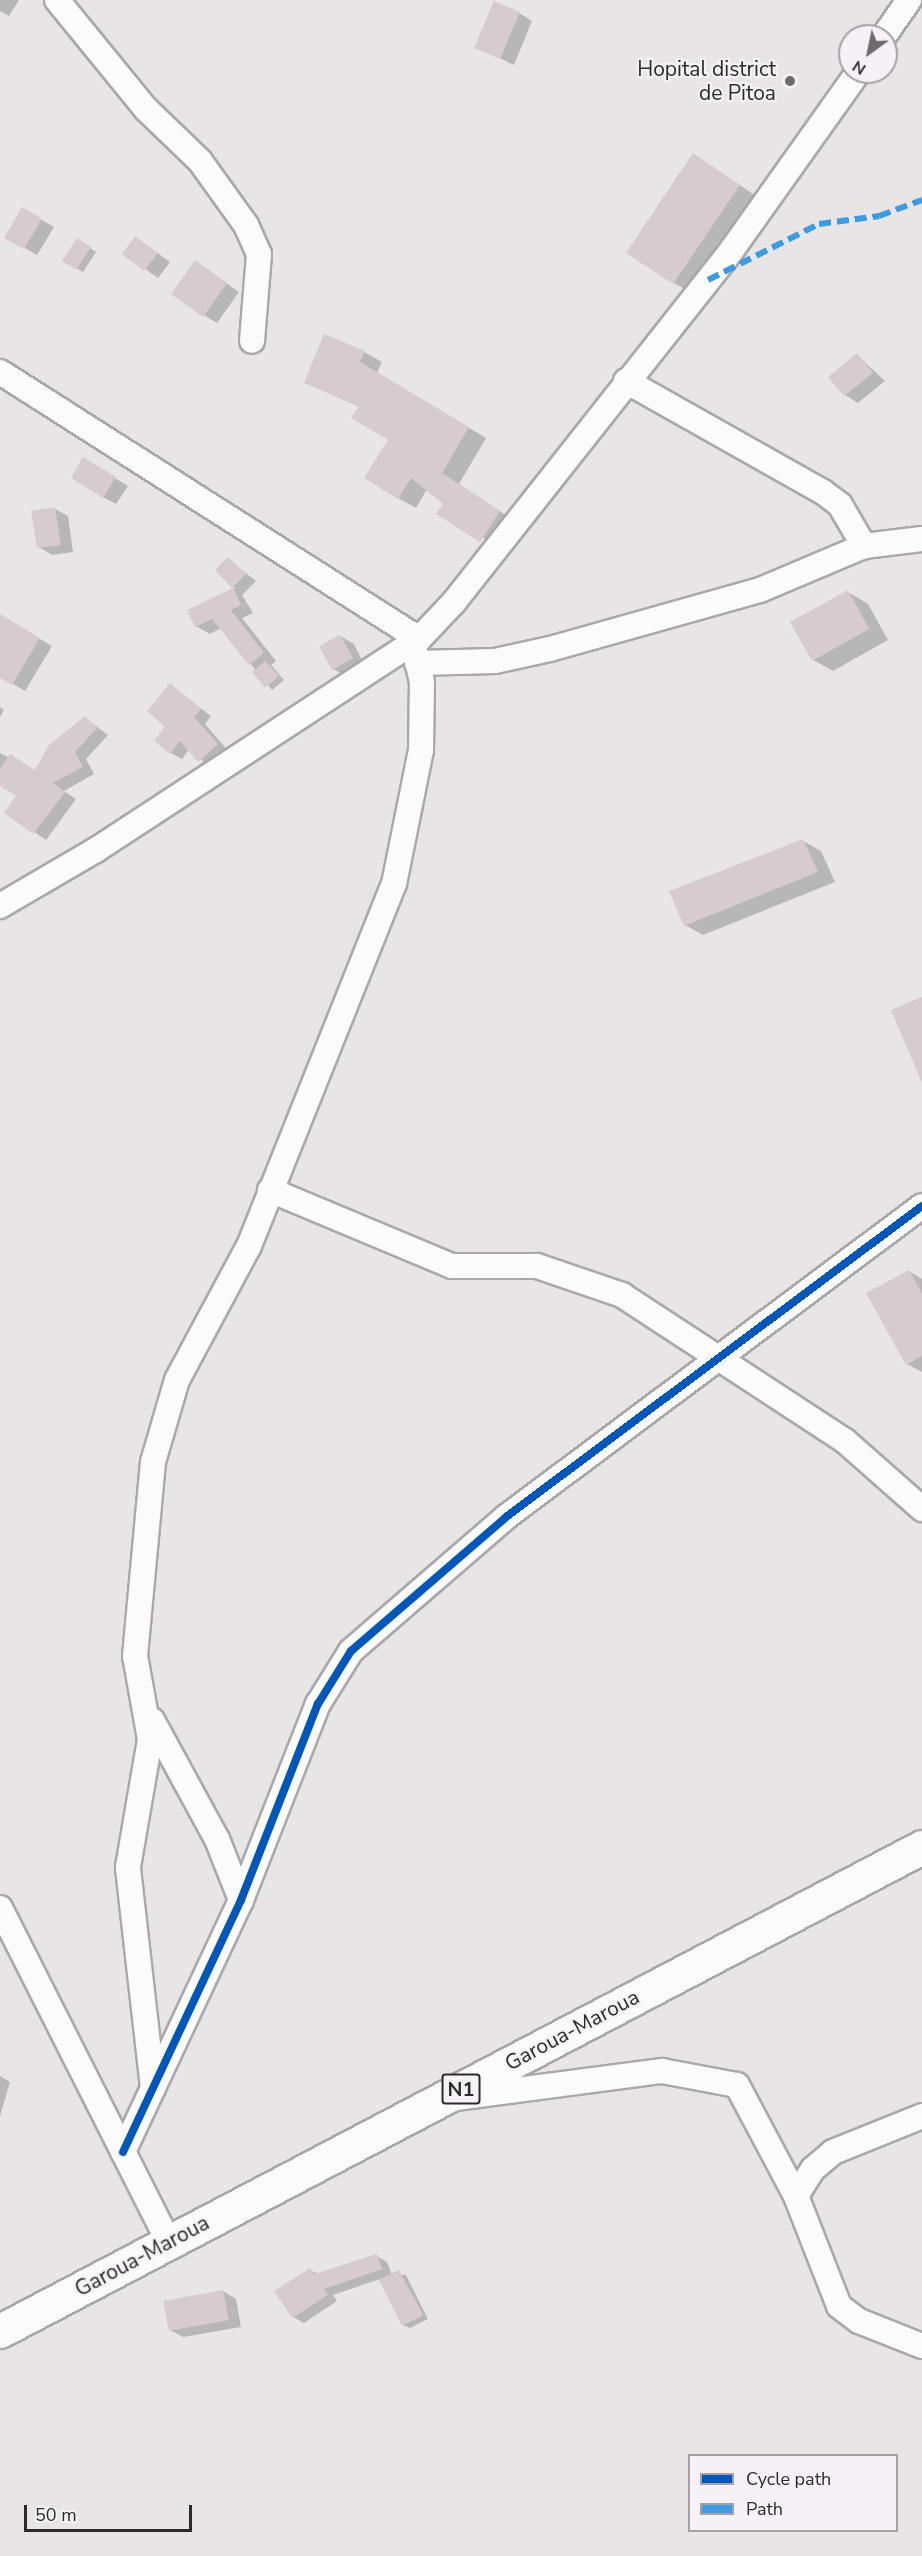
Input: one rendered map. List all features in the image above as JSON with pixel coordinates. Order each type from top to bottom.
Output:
[{"type":"highway","name":"Garoua-Maroua","points":[[0,2331],[922,1847]]},
{"type":"street","points":[[57,0],[146,109],[200,161],[246,225],[259,254],[252,341]]},
{"type":"street","points":[[892,24],[909,0]]},
{"type":"street","points":[[0,906],[416,648],[731,251],[849,84]]},
{"type":"street","points":[[0,372],[416,648],[495,662],[550,649],[760,590],[864,546],[922,539]]},
{"type":"street","points":[[626,381],[823,492],[840,505],[864,546]]},
{"type":"street","points":[[241,1900],[217,1839],[151,1718],[135,1656],[153,1462],[177,1380],[235,1276],[394,884],[421,750],[416,648]]},
{"type":"street","points":[[270,1190],[452,1266],[537,1266],[583,1278],[659,1315],[719,1360],[844,1441],[922,1509]]},
{"type":"street","points":[[123,2152],[241,1900],[318,1704],[351,1651],[506,1517],[922,1206]]},
{"type":"street","points":[[151,1718],[128,1867],[153,2088]]},
{"type":"street","points":[[0,1908],[169,2242]]},
{"type":"street","points":[[442,2099],[490,2097],[570,2079],[662,2071],[722,2080],[743,2092],[796,2196],[839,2306],[859,2321],[922,2346]]},
{"type":"street","points":[[796,2196],[813,2169],[833,2152],[922,2116]]},
{"type":"building","points":[[494,1],[520,12],[500,59],[474,48]]},
{"type":"building","points":[[693,153],[740,185],[673,284],[626,253]]},
{"type":"building","points":[[22,207],[42,219],[24,249],[4,238]]},
{"type":"building","points":[[135,236],[158,253],[144,271],[122,254]]},
{"type":"building","points":[[77,238],[91,247],[76,270],[62,261]]},
{"type":"building","points":[[195,260],[227,283],[203,317],[171,294]]},
{"type":"building","points":[[324,334],[365,351],[360,362],[469,427],[442,473],[500,511],[480,542],[436,514],[443,504],[411,478],[398,499],[364,478],[388,440],[351,418],[359,406],[304,383]]},
{"type":"building","points":[[857,353],[873,373],[844,396],[828,377]]},
{"type":"building","points":[[83,457],[116,477],[103,498],[71,478]]},
{"type":"building","points":[[55,507],[61,545],[37,548],[31,511]]},
{"type":"building","points":[[228,557],[246,574],[232,588],[215,570]]},
{"type":"building","points":[[233,588],[241,605],[231,610],[264,653],[249,665],[212,619],[195,627],[187,610]]},
{"type":"building","points":[[848,590],[869,629],[812,661],[790,622]]},
{"type":"building","points":[[0,614],[40,638],[12,685],[0,678]]},
{"type":"building","points":[[340,635],[353,658],[332,670],[319,646]]},
{"type":"building","points":[[265,661],[279,676],[265,688],[252,672]]},
{"type":"building","points":[[170,683],[201,709],[194,717],[218,744],[198,762],[180,741],[170,754],[154,741],[165,727],[147,711]]},
{"type":"building","points":[[85,716],[97,728],[75,752],[83,767],[53,783],[65,792],[33,834],[4,813],[16,796],[0,786],[0,769],[10,754],[35,770],[49,745]]},
{"type":"building","points":[[803,839],[818,872],[684,926],[669,891]]},
{"type":"building","points":[[922,997],[922,1083],[891,1010]]},
{"type":"building","points":[[909,1270],[922,1294],[922,1356],[906,1365],[866,1293]]},
{"type":"building","points":[[377,2254],[382,2269],[324,2289],[328,2295],[292,2318],[274,2291],[310,2268],[314,2274]]},
{"type":"building","points":[[399,2270],[423,2315],[402,2326],[379,2280]]},
{"type":"building","points":[[223,2290],[229,2320],[169,2331],[163,2301]]},
{"type":"marked path","points":[[708,280],[819,224],[879,216],[922,200]]},
{"type":"cycle path","points":[[123,2152],[241,1900],[318,1704],[351,1651],[506,1517],[922,1206]]},
{"type":"place","name":"Hopital district de Pitoa","points":[[790,81]]}]
